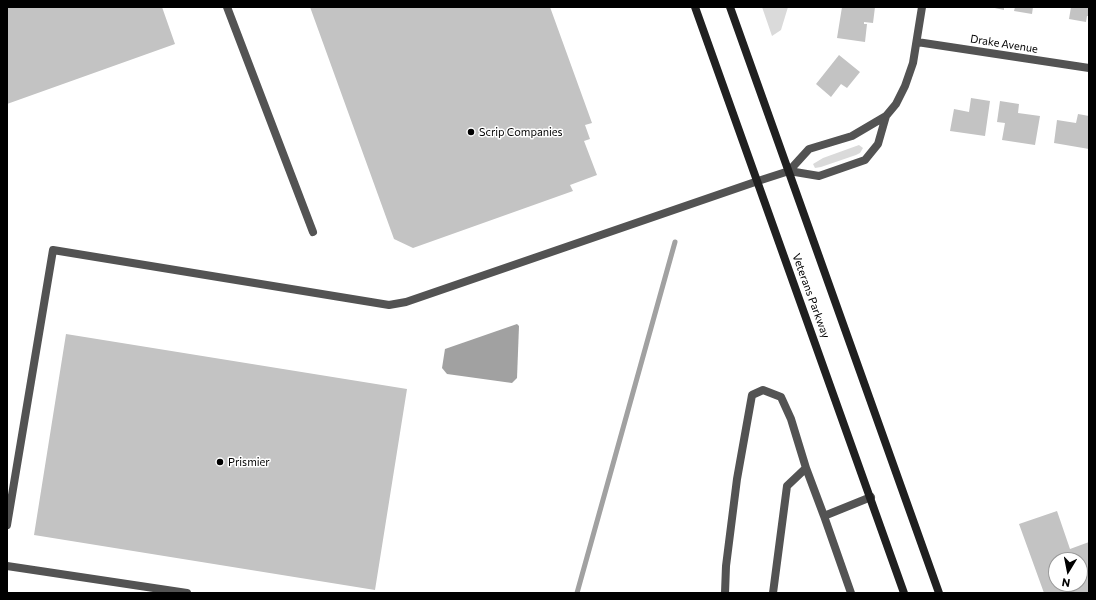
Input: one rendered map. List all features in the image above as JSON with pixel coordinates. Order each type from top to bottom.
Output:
[{"type":"main road","name":"Veterans Parkway","points":[[695,7],[904,593]]},
{"type":"main road","name":"Veterans Parkway","points":[[730,7],[939,593]]},
{"type":"street","points":[[227,7],[313,232]]},
{"type":"street","points":[[7,525],[53,250],[389,305],[414,299],[789,171],[809,149],[852,136],[886,116],[896,104],[905,86],[913,63],[922,7]]},
{"type":"street","name":"Drake Avenue","points":[[916,42],[1089,68]]},
{"type":"street","points":[[789,171],[819,176],[865,160],[878,144],[886,116]]},
{"type":"street","points":[[726,593],[726,566],[752,395],[763,390],[781,397],[791,419],[806,468],[851,593]]},
{"type":"street","points":[[773,593],[787,486],[806,468]]},
{"type":"street","points":[[824,516],[870,497]]},
{"type":"street","points":[[7,566],[187,593]]},
{"type":"shaded area","points":[[762,7],[788,7],[781,30],[772,36]]},
{"type":"shaded area","points":[[859,145],[863,148],[860,153],[856,155],[821,167],[815,168],[813,164],[823,158]]},
{"type":"shaded area","points":[[517,324],[519,326],[517,378],[512,383],[447,374],[442,368],[445,349]]},
{"type":"building","points":[[7,7],[162,7],[175,44],[7,104]]},
{"type":"building","name":"Scrip Companies","points":[[310,7],[550,7],[592,123],[585,125],[590,139],[584,141],[597,175],[570,185],[573,191],[413,248],[394,239]]},
{"type":"building","points":[[842,7],[875,7],[873,23],[864,22],[864,24],[867,24],[865,42],[837,38]]},
{"type":"building","points":[[990,7],[1004,7],[1004,10]]},
{"type":"building","points":[[1015,7],[1033,7],[1032,14],[1014,11]]},
{"type":"building","points":[[1071,7],[1089,7],[1089,16],[1087,16],[1086,22],[1069,19]]},
{"type":"building","points":[[839,55],[860,72],[847,88],[841,84],[831,97],[816,84]]},
{"type":"building","points":[[971,98],[990,101],[985,136],[950,131],[954,109],[969,112]]},
{"type":"building","points":[[1000,101],[1019,104],[1018,113],[1040,116],[1035,145],[1002,140],[1005,123],[997,122]]},
{"type":"building","points":[[1078,114],[1089,116],[1089,149],[1054,143],[1057,120],[1076,123]]},
{"type":"building","name":"Prismier","points":[[66,334],[407,389],[375,590],[34,535]]},
{"type":"building","points":[[1057,511],[1070,549],[1089,542],[1089,593],[1044,593],[1019,524]]},
{"type":"waterway","points":[[577,593],[675,242]]},
{"type":"place","name":"Scrip Companies","points":[[471,132]]},
{"type":"place","name":"Prismier","points":[[220,462]]}]
